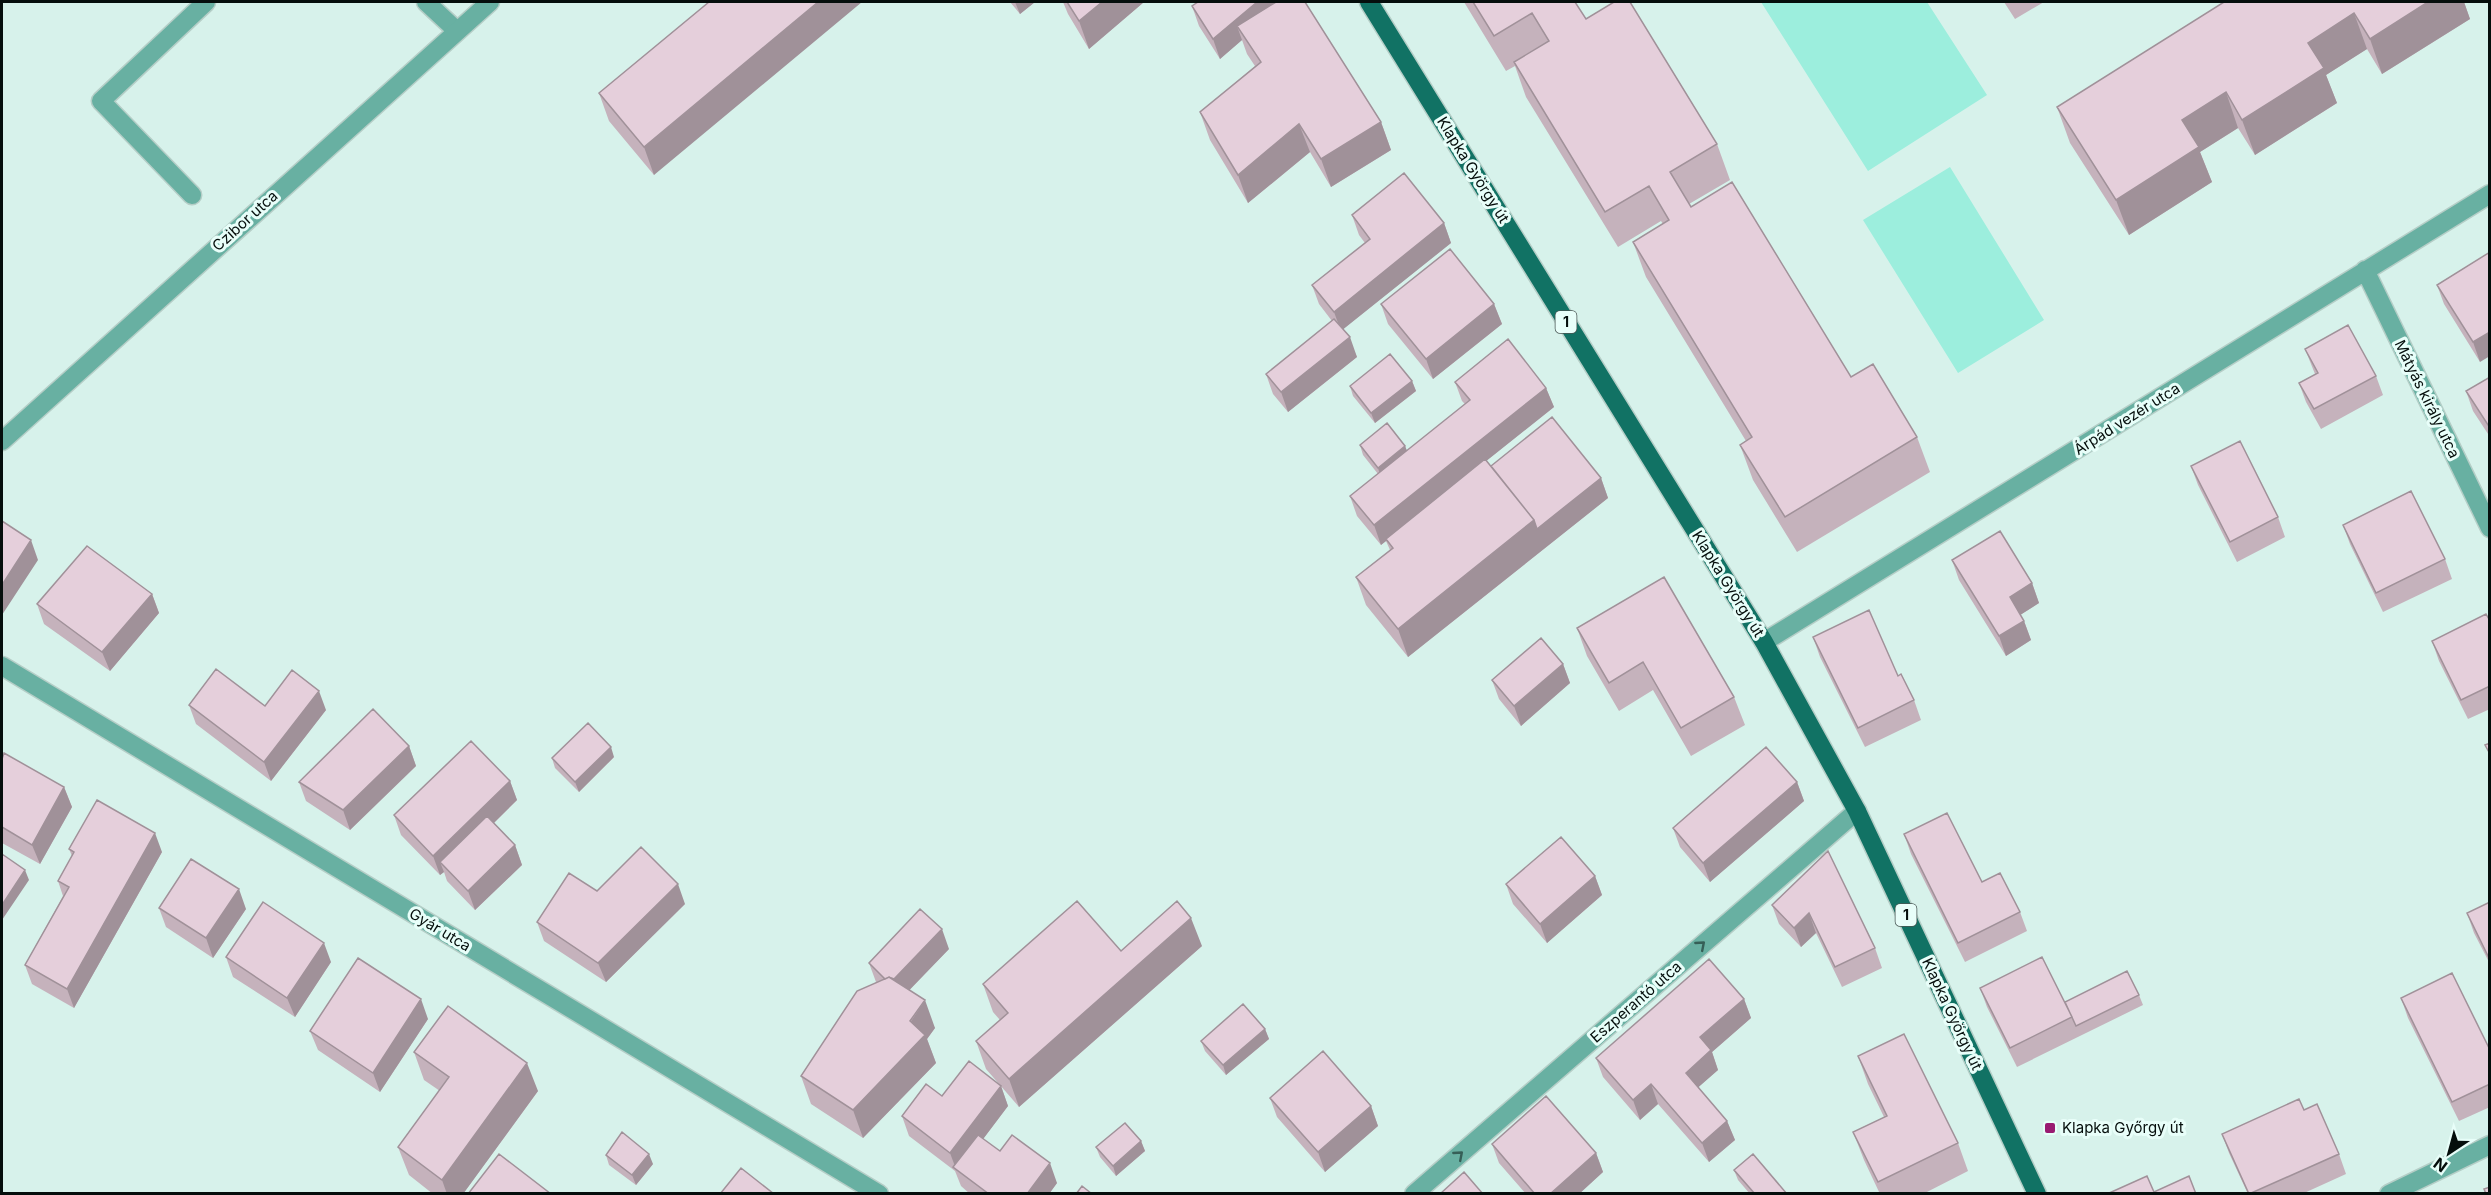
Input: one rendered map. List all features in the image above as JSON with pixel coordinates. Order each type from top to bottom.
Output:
[{"type":"main road","name":"Klapka György út","points":[[1369,2],[1764,642],[1857,811],[2037,1194]]},
{"type":"street","points":[[192,195],[101,101],[206,2]]},
{"type":"street","points":[[426,2],[456,30]]},
{"type":"street","name":"Czibor utca","points":[[2,441],[456,30],[490,2]]},
{"type":"street","name":"Árpád vezér utca","points":[[1764,642],[2490,194]]},
{"type":"street","name":"Mátyás király utca","points":[[2365,270],[2490,528]]},
{"type":"street","name":"Gyár utca","points":[[2,666],[879,1194]]},
{"type":"street","name":"Eszperantó utca","points":[[1414,1194],[1857,811]]},
{"type":"street","points":[[2389,1194],[2490,1145]]},
{"type":"green space","points":[[1761,2],[1927,2],[1987,95],[1868,171]]},
{"type":"green space","points":[[1950,167],[2044,320],[1958,373],[1863,220]]},
{"type":"building","points":[[709,2],[818,2],[644,147],[599,93]]},
{"type":"building","points":[[1067,2],[1102,2],[1079,21]]},
{"type":"building","points":[[1198,2],[1257,2],[1213,39],[1192,6]]},
{"type":"building","points":[[1276,2],[1305,2],[1381,122],[1321,159],[1299,124],[1238,175],[1200,112],[1261,62],[1237,26]]},
{"type":"building","points":[[1473,2],[1575,2],[1586,19],[1614,2],[1630,2],[1717,144],[1670,172],[1691,207],[1732,182],[1851,377],[1873,364],[1917,437],[1785,517],[1740,445],[1752,437],[1633,242],[1669,220],[1649,186],[1605,212],[1514,62],[1549,41],[1532,13],[1494,36]]},
{"type":"building","points":[[2224,2],[2428,2],[2370,39],[2354,13],[2308,43],[2324,68],[2242,120],[2226,92],[2182,120],[2199,147],[2116,200],[2057,107]]},
{"type":"building","points":[[1404,173],[1444,223],[1334,312],[1312,285],[1370,239],[1352,215]]},
{"type":"building","points":[[1450,249],[1494,304],[1426,359],[1381,304]]},
{"type":"building","points":[[2490,252],[2490,332],[2473,342],[2437,285]]},
{"type":"building","points":[[1334,319],[1350,337],[1281,392],[1266,374]]},
{"type":"building","points":[[2348,325],[2376,376],[2314,409],[2299,383],[2318,373],[2305,349]]},
{"type":"building","points":[[1508,339],[1546,388],[1374,525],[1350,496],[1470,400],[1455,382]]},
{"type":"building","points":[[1390,354],[1412,381],[1371,413],[1350,386]]},
{"type":"building","points":[[2490,377],[2490,428],[2466,391]]},
{"type":"building","points":[[1552,417],[1601,478],[1537,529],[1534,520],[1491,466]]},
{"type":"building","points":[[1387,423],[1405,446],[1378,468],[1360,445]]},
{"type":"building","points":[[2240,441],[2278,517],[2230,542],[2191,466]]},
{"type":"building","points":[[1485,459],[1534,520],[1398,629],[1356,577],[1393,548],[1386,539]]},
{"type":"building","points":[[2411,491],[2445,559],[2376,593],[2343,525]]},
{"type":"building","points":[[2,521],[31,540],[2,585]]},
{"type":"building","points":[[2000,531],[2032,583],[2010,597],[2024,621],[1999,636],[1952,560]]},
{"type":"building","points":[[87,546],[152,594],[102,652],[37,604]]},
{"type":"building","points":[[1664,577],[1734,697],[1681,728],[1643,662],[1609,683],[1577,628]]},
{"type":"building","points":[[1869,610],[1898,676],[1901,674],[1914,700],[1858,728],[1813,637]]},
{"type":"building","points":[[2486,614],[2490,621],[2490,686],[2461,700],[2432,641]]},
{"type":"building","points":[[1541,638],[1563,664],[1514,706],[1492,680]]},
{"type":"building","points":[[216,669],[265,706],[292,670],[319,691],[264,762],[189,705]]},
{"type":"building","points":[[373,709],[409,746],[343,810],[299,782]]},
{"type":"building","points":[[588,723],[611,747],[575,782],[552,758]]},
{"type":"building","points":[[471,741],[510,781],[433,856],[394,815]]},
{"type":"building","points":[[2490,743],[2490,754],[2485,745]]},
{"type":"building","points":[[1766,747],[1797,782],[1703,863],[1673,828]]},
{"type":"building","points":[[4,753],[64,787],[32,845],[2,827],[2,759]]},
{"type":"building","points":[[97,800],[155,833],[67,989],[25,965],[69,887],[58,881],[74,852],[69,849]]},
{"type":"building","points":[[1947,813],[1982,882],[2000,873],[2020,912],[1958,943],[1904,834]]},
{"type":"building","points":[[487,816],[515,845],[468,891],[440,862]]},
{"type":"building","points":[[1561,837],[1595,876],[1540,924],[1506,884]]},
{"type":"building","points":[[641,847],[678,884],[598,963],[537,922],[569,873],[597,891]]},
{"type":"building","points":[[1828,851],[1875,948],[1835,967],[1809,913],[1794,928],[1772,905]]},
{"type":"building","points":[[2,854],[25,870],[2,905]]},
{"type":"building","points":[[191,859],[239,889],[206,938],[159,908]]},
{"type":"building","points":[[1077,901],[1121,951],[1177,901],[1191,918],[1009,1079],[976,1041],[1008,1013],[983,984]]},
{"type":"building","points":[[263,902],[324,943],[287,998],[226,957]]},
{"type":"building","points":[[2490,902],[2490,960],[2467,913]]},
{"type":"building","points":[[920,909],[942,929],[894,979],[889,977],[885,979],[869,963]]},
{"type":"building","points":[[2042,957],[2072,1017],[2010,1048],[1980,988]]},
{"type":"building","points":[[358,958],[421,999],[373,1073],[310,1031]]},
{"type":"building","points":[[1709,959],[1744,999],[1700,1037],[1711,1050],[1686,1073],[1727,1121],[1702,1143],[1651,1084],[1633,1100],[1596,1058]]},
{"type":"building","points":[[2127,971],[2139,995],[2076,1026],[2065,1002]]},
{"type":"building","points":[[2452,973],[2490,1050],[2490,1084],[2452,1102],[2401,998]]},
{"type":"building","points":[[889,977],[925,1000],[910,1021],[925,1035],[853,1110],[801,1076],[857,991]]},
{"type":"building","points":[[1243,1004],[1265,1029],[1223,1065],[1201,1041]]},
{"type":"building","points":[[448,1006],[527,1063],[442,1180],[398,1147],[449,1077],[414,1052]]},
{"type":"building","points":[[1904,1034],[1958,1143],[1878,1182],[1853,1132],[1887,1116],[1858,1056]]},
{"type":"building","points":[[1323,1051],[1371,1106],[1318,1152],[1270,1098]]},
{"type":"building","points":[[969,1061],[1001,1086],[950,1153],[902,1116],[926,1084],[942,1096]]},
{"type":"building","points":[[1546,1096],[1596,1153],[1550,1194],[1535,1194],[1492,1144]]},
{"type":"building","points":[[2299,1099],[2304,1110],[2317,1104],[2339,1154],[2249,1194],[2222,1134]]},
{"type":"building","points":[[1125,1123],[1141,1141],[1113,1166],[1096,1147]]},
{"type":"building","points":[[622,1132],[649,1154],[632,1175],[606,1155]]},
{"type":"building","points":[[978,1135],[1000,1151],[1012,1135],[1050,1163],[1027,1194],[989,1194],[953,1167]]},
{"type":"building","points":[[499,1154],[551,1194],[468,1194]]},
{"type":"building","points":[[1753,1154],[1787,1194],[1755,1194],[1734,1170]]},
{"type":"building","points":[[741,1168],[774,1194],[720,1194]]},
{"type":"building","points":[[1464,1172],[1483,1194],[1440,1194]]},
{"type":"building","points":[[2147,1176],[2154,1192],[2189,1176],[2196,1194],[2107,1194]]},
{"type":"building","points":[[1082,1186],[1092,1194],[1076,1194]]},
{"type":"building","points":[[2490,1187],[2490,1194],[2486,1194],[2484,1189]]},
{"type":"place","name":"Klapka Győrgy út","points":[[2050,1128]]}]
